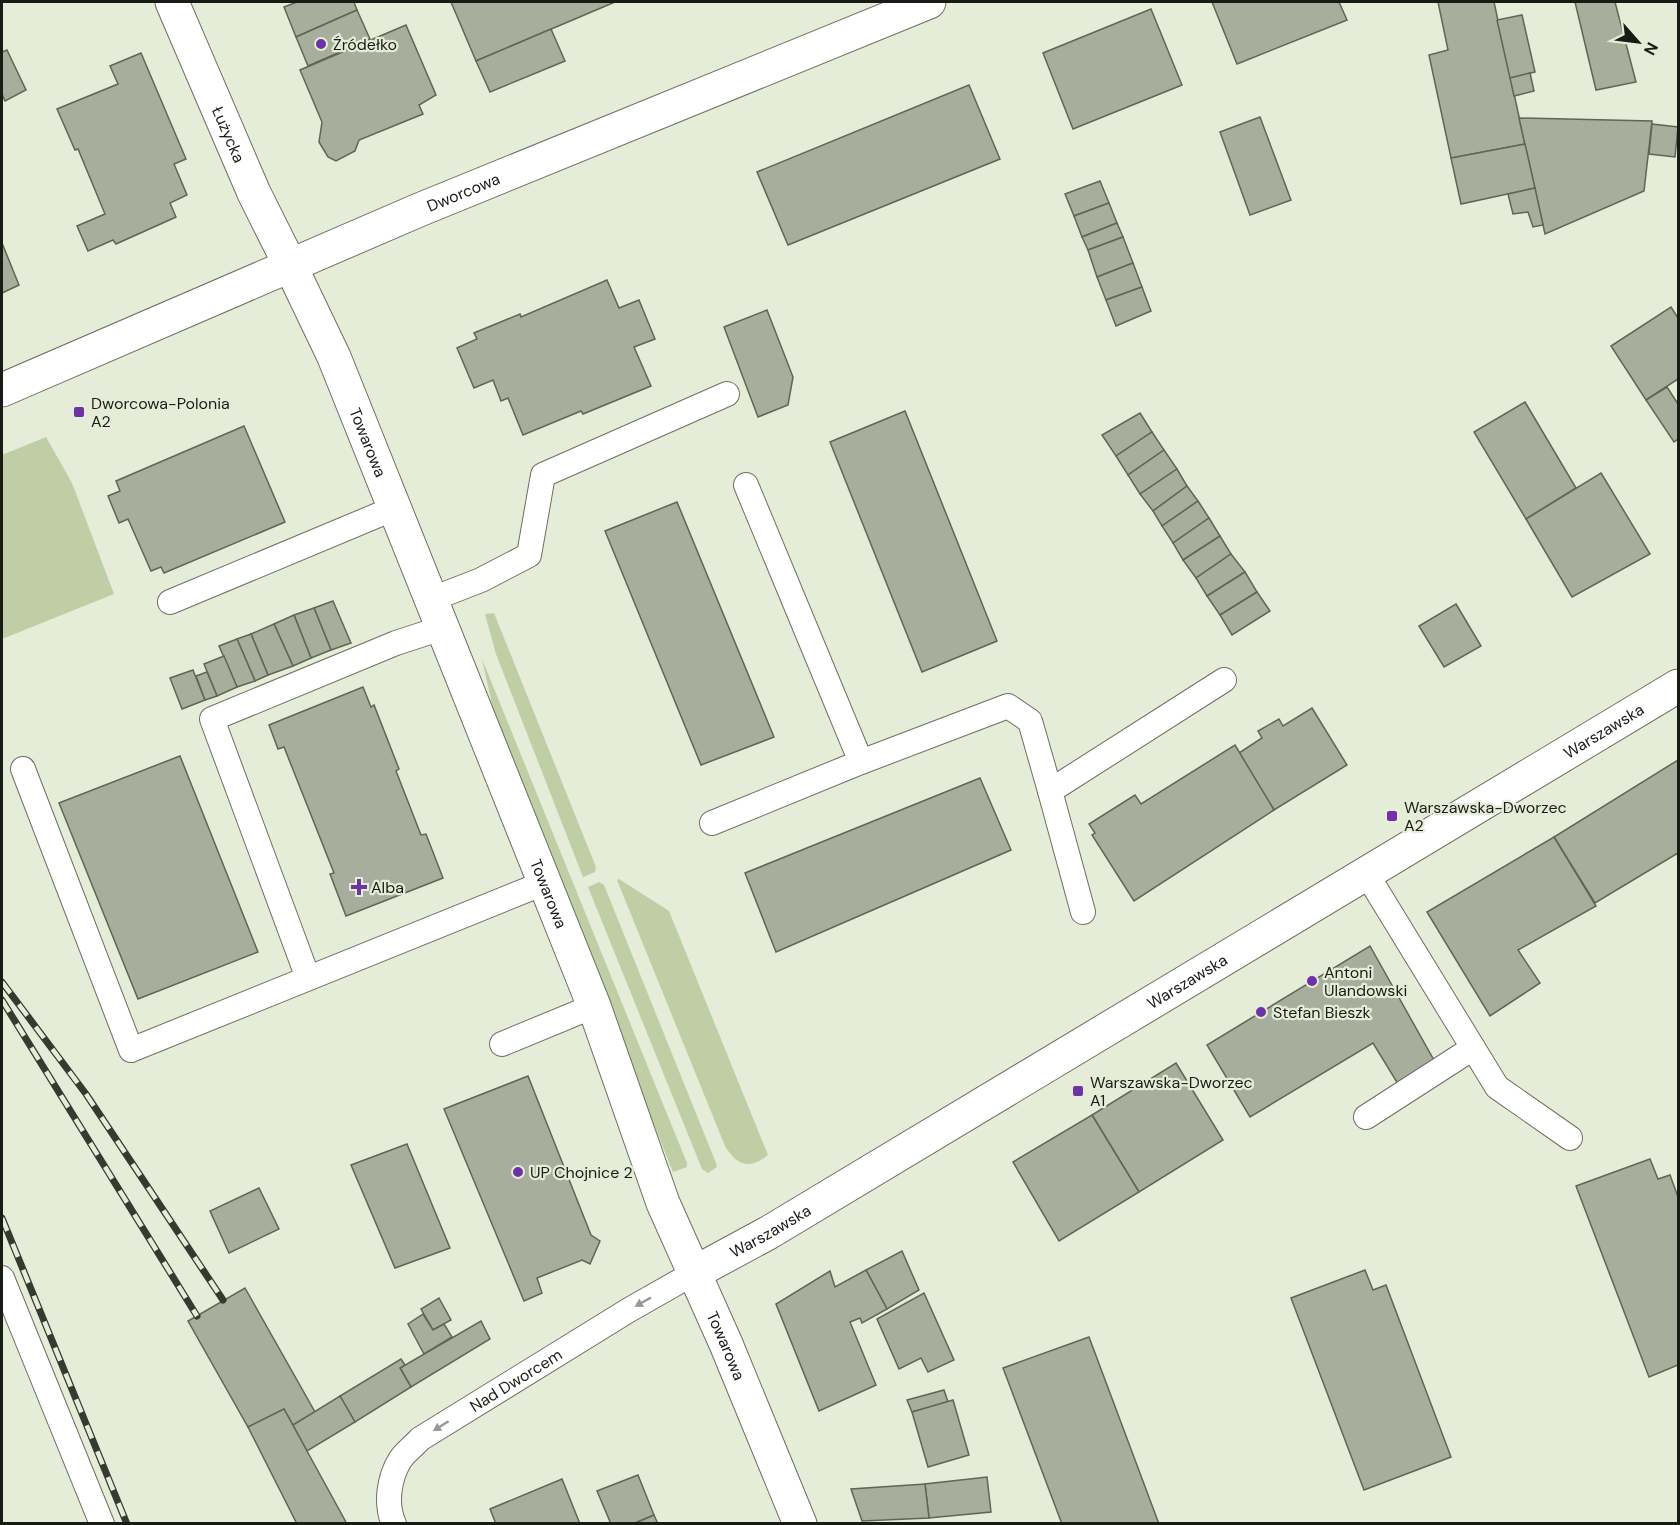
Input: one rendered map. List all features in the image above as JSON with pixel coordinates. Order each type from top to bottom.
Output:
[{"type":"street","name":"Łużycka","points":[[172,2],[250,185],[290,266]]},
{"type":"street","name":"Dworcowa","points":[[2,390],[459,194],[929,2]]},
{"type":"street","name":"Towarowa","points":[[290,266],[334,357],[594,1006],[663,1203],[726,1344],[800,1524]]},
{"type":"street","name":"Warszawska","points":[[694,1273],[768,1233],[1678,686]]},
{"type":"lane","points":[[308,978],[212,719],[396,642],[481,580],[529,555],[543,475],[728,394]]},
{"type":"lane","points":[[746,485],[861,762]]},
{"type":"lane","points":[[170,602],[395,508]]},
{"type":"lane","points":[[1050,791],[1224,680]]},
{"type":"lane","points":[[712,823],[861,762],[1008,706],[1030,721],[1083,912]]},
{"type":"lane","points":[[23,769],[131,1050],[544,883]]},
{"type":"lane","points":[[1366,873],[1497,1087],[1570,1138]]},
{"type":"lane","points":[[502,1044],[594,1006]]},
{"type":"lane","points":[[1366,1118],[1473,1048]]},
{"type":"lane","name":"Nad Dworcem","points":[[394,1524],[390,1515],[390,1484],[400,1460],[420,1439],[628,1310],[694,1273]]},
{"type":"lane","points":[[2,1278],[102,1524]]},
{"type":"green space","points":[[46,437],[72,483],[114,594],[2,639],[2,455]]},
{"type":"green space","points":[[494,613],[596,867],[595,872],[583,877],[496,654],[485,614]]},
{"type":"green space","points":[[482,659],[687,1167],[673,1172],[501,745]]},
{"type":"green space","points":[[619,879],[669,911],[768,1155],[755,1163],[739,1162],[725,1146],[617,880]]},
{"type":"green space","points":[[599,882],[604,885],[716,1163],[717,1167],[708,1173],[702,1169],[588,887]]},
{"type":"building","points":[[297,2],[354,2],[357,10],[296,37],[284,7]]},
{"type":"building","points":[[451,2],[615,2],[476,61]]},
{"type":"building","points":[[1212,2],[1339,2],[1347,20],[1237,64]]},
{"type":"building","points":[[1438,2],[1494,2],[1525,144],[1451,158],[1429,55],[1448,50]]},
{"type":"building","points":[[1575,2],[1615,2],[1636,82],[1596,90]]},
{"type":"building","points":[[1151,9],[1182,85],[1073,129],[1043,53]]},
{"type":"building","points":[[357,10],[370,39],[308,66],[296,37]]},
{"type":"building","points":[[1522,15],[1535,72],[1510,78],[1497,20]]},
{"type":"building","points":[[406,25],[436,95],[419,105],[423,114],[359,140],[355,151],[336,161],[328,157],[319,142],[322,122],[300,70]]},
{"type":"building","points":[[551,29],[565,61],[490,92],[476,61]]},
{"type":"building","points":[[7,50],[26,90],[5,101],[2,94],[2,52]]},
{"type":"building","points":[[141,53],[186,159],[174,164],[187,195],[170,203],[176,217],[116,244],[113,240],[88,251],[77,226],[105,214],[78,149],[75,150],[57,109],[118,84],[110,66]]},
{"type":"building","points":[[1530,73],[1534,91],[1514,96],[1510,78]]},
{"type":"building","points":[[969,85],[1000,159],[788,245],[757,172]]},
{"type":"building","points":[[1260,117],[1291,200],[1250,215],[1220,132]]},
{"type":"building","points":[[1519,118],[1652,121],[1644,191],[1545,234]]},
{"type":"building","points":[[1652,124],[1678,127],[1675,157],[1649,154]]},
{"type":"building","points":[[1525,144],[1535,188],[1461,204],[1451,158]]},
{"type":"building","points":[[1100,181],[1109,203],[1074,216],[1065,194]]},
{"type":"building","points":[[1535,188],[1543,225],[1533,227],[1528,212],[1513,214],[1508,194]]},
{"type":"building","points":[[1109,203],[1117,223],[1082,237],[1074,216]]},
{"type":"building","points":[[1117,223],[1123,237],[1088,250],[1082,237]]},
{"type":"building","points":[[1123,237],[1133,263],[1097,277],[1088,250]]},
{"type":"building","points":[[2,243],[19,285],[2,293]]},
{"type":"building","points":[[1133,263],[1142,287],[1106,300],[1097,277]]},
{"type":"building","points":[[607,280],[619,308],[639,300],[655,339],[634,347],[651,386],[583,414],[581,411],[523,435],[508,398],[501,401],[493,380],[474,388],[457,348],[477,339],[474,333],[520,314],[521,317]]},
{"type":"building","points":[[1142,287],[1151,311],[1116,326],[1106,300]]},
{"type":"building","points":[[1671,307],[1678,318],[1678,379],[1646,400],[1611,346]]},
{"type":"building","points":[[767,310],[793,377],[788,405],[758,417],[724,327]]},
{"type":"building","points":[[1667,387],[1678,404],[1678,439],[1674,442],[1646,400]]},
{"type":"building","points":[[1525,402],[1576,488],[1526,519],[1474,432]]},
{"type":"building","points":[[905,411],[997,641],[922,672],[830,442]]},
{"type":"building","points":[[1140,413],[1152,432],[1116,456],[1102,435]]},
{"type":"building","points":[[244,426],[285,522],[164,573],[161,567],[151,571],[128,519],[119,523],[108,496],[120,491],[116,481]]},
{"type":"building","points":[[1152,432],[1164,450],[1128,475],[1116,456]]},
{"type":"building","points":[[1164,450],[1177,469],[1140,494],[1128,475]]},
{"type":"building","points":[[1177,469],[1187,486],[1153,511],[1140,494]]},
{"type":"building","points":[[1601,473],[1650,554],[1572,597],[1526,519]]},
{"type":"building","points":[[1187,486],[1198,501],[1162,526],[1153,511]]},
{"type":"building","points":[[1198,501],[1209,518],[1173,543],[1162,526]]},
{"type":"building","points":[[677,502],[774,737],[701,765],[605,531]]},
{"type":"building","points":[[1209,518],[1220,536],[1183,560],[1173,543]]},
{"type":"building","points":[[1220,536],[1231,554],[1196,578],[1183,560]]},
{"type":"building","points":[[1231,554],[1245,572],[1207,596],[1196,578]]},
{"type":"building","points":[[1245,572],[1257,592],[1220,615],[1207,596]]},
{"type":"building","points":[[1257,592],[1270,611],[1232,635],[1220,615]]},
{"type":"building","points":[[333,601],[351,643],[331,650],[314,608]]},
{"type":"building","points":[[1456,604],[1481,646],[1444,667],[1419,626]]},
{"type":"building","points":[[314,608],[331,650],[311,658],[294,615]]},
{"type":"building","points":[[294,615],[311,658],[293,666],[274,624]]},
{"type":"building","points":[[274,624],[293,666],[268,675],[251,634]]},
{"type":"building","points":[[251,634],[268,675],[255,681],[237,639]]},
{"type":"building","points":[[237,639],[255,681],[237,687],[219,646]]},
{"type":"building","points":[[224,656],[237,687],[217,696],[204,664]]},
{"type":"building","points":[[193,670],[205,700],[182,709],[170,678]]},
{"type":"building","points":[[207,672],[217,696],[205,700],[196,676]]},
{"type":"building","points":[[363,687],[371,707],[374,705],[421,835],[426,834],[443,878],[346,916],[330,874],[334,873],[284,747],[278,749],[269,725]]},
{"type":"building","points":[[1312,708],[1347,765],[1274,810],[1239,753],[1262,738],[1258,731],[1279,719],[1283,726]]},
{"type":"building","points":[[1235,745],[1274,810],[1134,901],[1092,835],[1095,833],[1089,824],[1135,795],[1141,804]]},
{"type":"building","points":[[180,756],[258,952],[138,999],[59,803]]},
{"type":"building","points":[[1678,760],[1678,853],[1595,903],[1554,837]]},
{"type":"building","points":[[980,778],[1011,850],[776,952],[745,873]]},
{"type":"building","points":[[1554,837],[1596,906],[1518,950],[1540,983],[1490,1016],[1427,912]]},
{"type":"building","points":[[1370,946],[1435,1062],[1398,1084],[1373,1043],[1250,1117],[1207,1045]]},
{"type":"building","points":[[1176,1063],[1223,1140],[1139,1192],[1092,1115]]},
{"type":"building","name":"UP Chojnice 2","points":[[528,1076],[591,1235],[600,1241],[590,1264],[582,1260],[537,1278],[542,1293],[524,1301],[444,1109]]},
{"type":"building","points":[[1092,1115],[1139,1192],[1059,1241],[1013,1162]]},
{"type":"building","points":[[407,1144],[450,1248],[395,1268],[351,1165]]},
{"type":"building","points":[[1650,1159],[1658,1179],[1670,1175],[1678,1197],[1678,1365],[1649,1377],[1576,1186]]},
{"type":"building","points":[[259,1188],[279,1229],[229,1253],[210,1211]]},
{"type":"building","points":[[902,1251],[919,1290],[887,1309],[866,1270]]},
{"type":"building","points":[[866,1270],[887,1309],[862,1323],[860,1318],[850,1322],[876,1385],[819,1411],[776,1304],[830,1271],[835,1287]]},
{"type":"building","points":[[1365,1270],[1373,1290],[1386,1285],[1451,1457],[1364,1490],[1291,1298]]},
{"type":"building","points":[[245,1288],[315,1412],[293,1425],[284,1409],[248,1427],[188,1321]]},
{"type":"building","points":[[924,1293],[954,1360],[928,1372],[921,1358],[899,1369],[877,1319]]},
{"type":"building","points":[[439,1298],[451,1320],[433,1330],[421,1309]]},
{"type":"building","points":[[423,1314],[433,1330],[444,1324],[452,1337],[424,1354],[408,1324]]},
{"type":"building","points":[[481,1321],[490,1339],[411,1387],[400,1368]]},
{"type":"building","points":[[1089,1337],[1159,1524],[1062,1524],[1003,1368]]},
{"type":"building","points":[[401,1359],[405,1365],[400,1368],[411,1387],[355,1422],[340,1396]]},
{"type":"building","points":[[944,1390],[948,1402],[912,1412],[907,1400]]},
{"type":"building","points":[[340,1396],[355,1422],[307,1451],[293,1425]]},
{"type":"building","points":[[953,1400],[969,1455],[928,1467],[912,1412]]},
{"type":"building","points":[[284,1409],[347,1524],[297,1524],[248,1427]]},
{"type":"building","points":[[638,1475],[654,1515],[633,1524],[611,1524],[597,1491]]},
{"type":"building","points":[[987,1477],[991,1512],[929,1518],[925,1484]]},
{"type":"building","points":[[562,1479],[580,1524],[496,1524],[490,1509]]},
{"type":"building","points":[[925,1484],[929,1518],[862,1521],[851,1489]]},
{"type":"building","points":[[654,1515],[658,1524],[633,1524]]},
{"type":"railway","points":[[2,982],[86,1094],[223,1300]]},
{"type":"railway","points":[[2,1000],[197,1316]]},
{"type":"railway","points":[[2,1218],[127,1524]]},
{"type":"place","name":"Źródełko","points":[[321,44]]},
{"type":"place","name":"Dworcowa-Polonia A2","points":[[79,412]]},
{"type":"place","name":"Warszawska-Dworzec A2","points":[[1392,816]]},
{"type":"place","name":"Alba","points":[[359,887]]},
{"type":"place","name":"Antoni Ulandowski","points":[[1312,981]]},
{"type":"place","name":"Stefan Bieszk","points":[[1261,1012]]},
{"type":"place","name":"Warszawska-Dworzec A1","points":[[1078,1091]]},
{"type":"place","name":"UP Chojnice 2","points":[[518,1172]]}]
